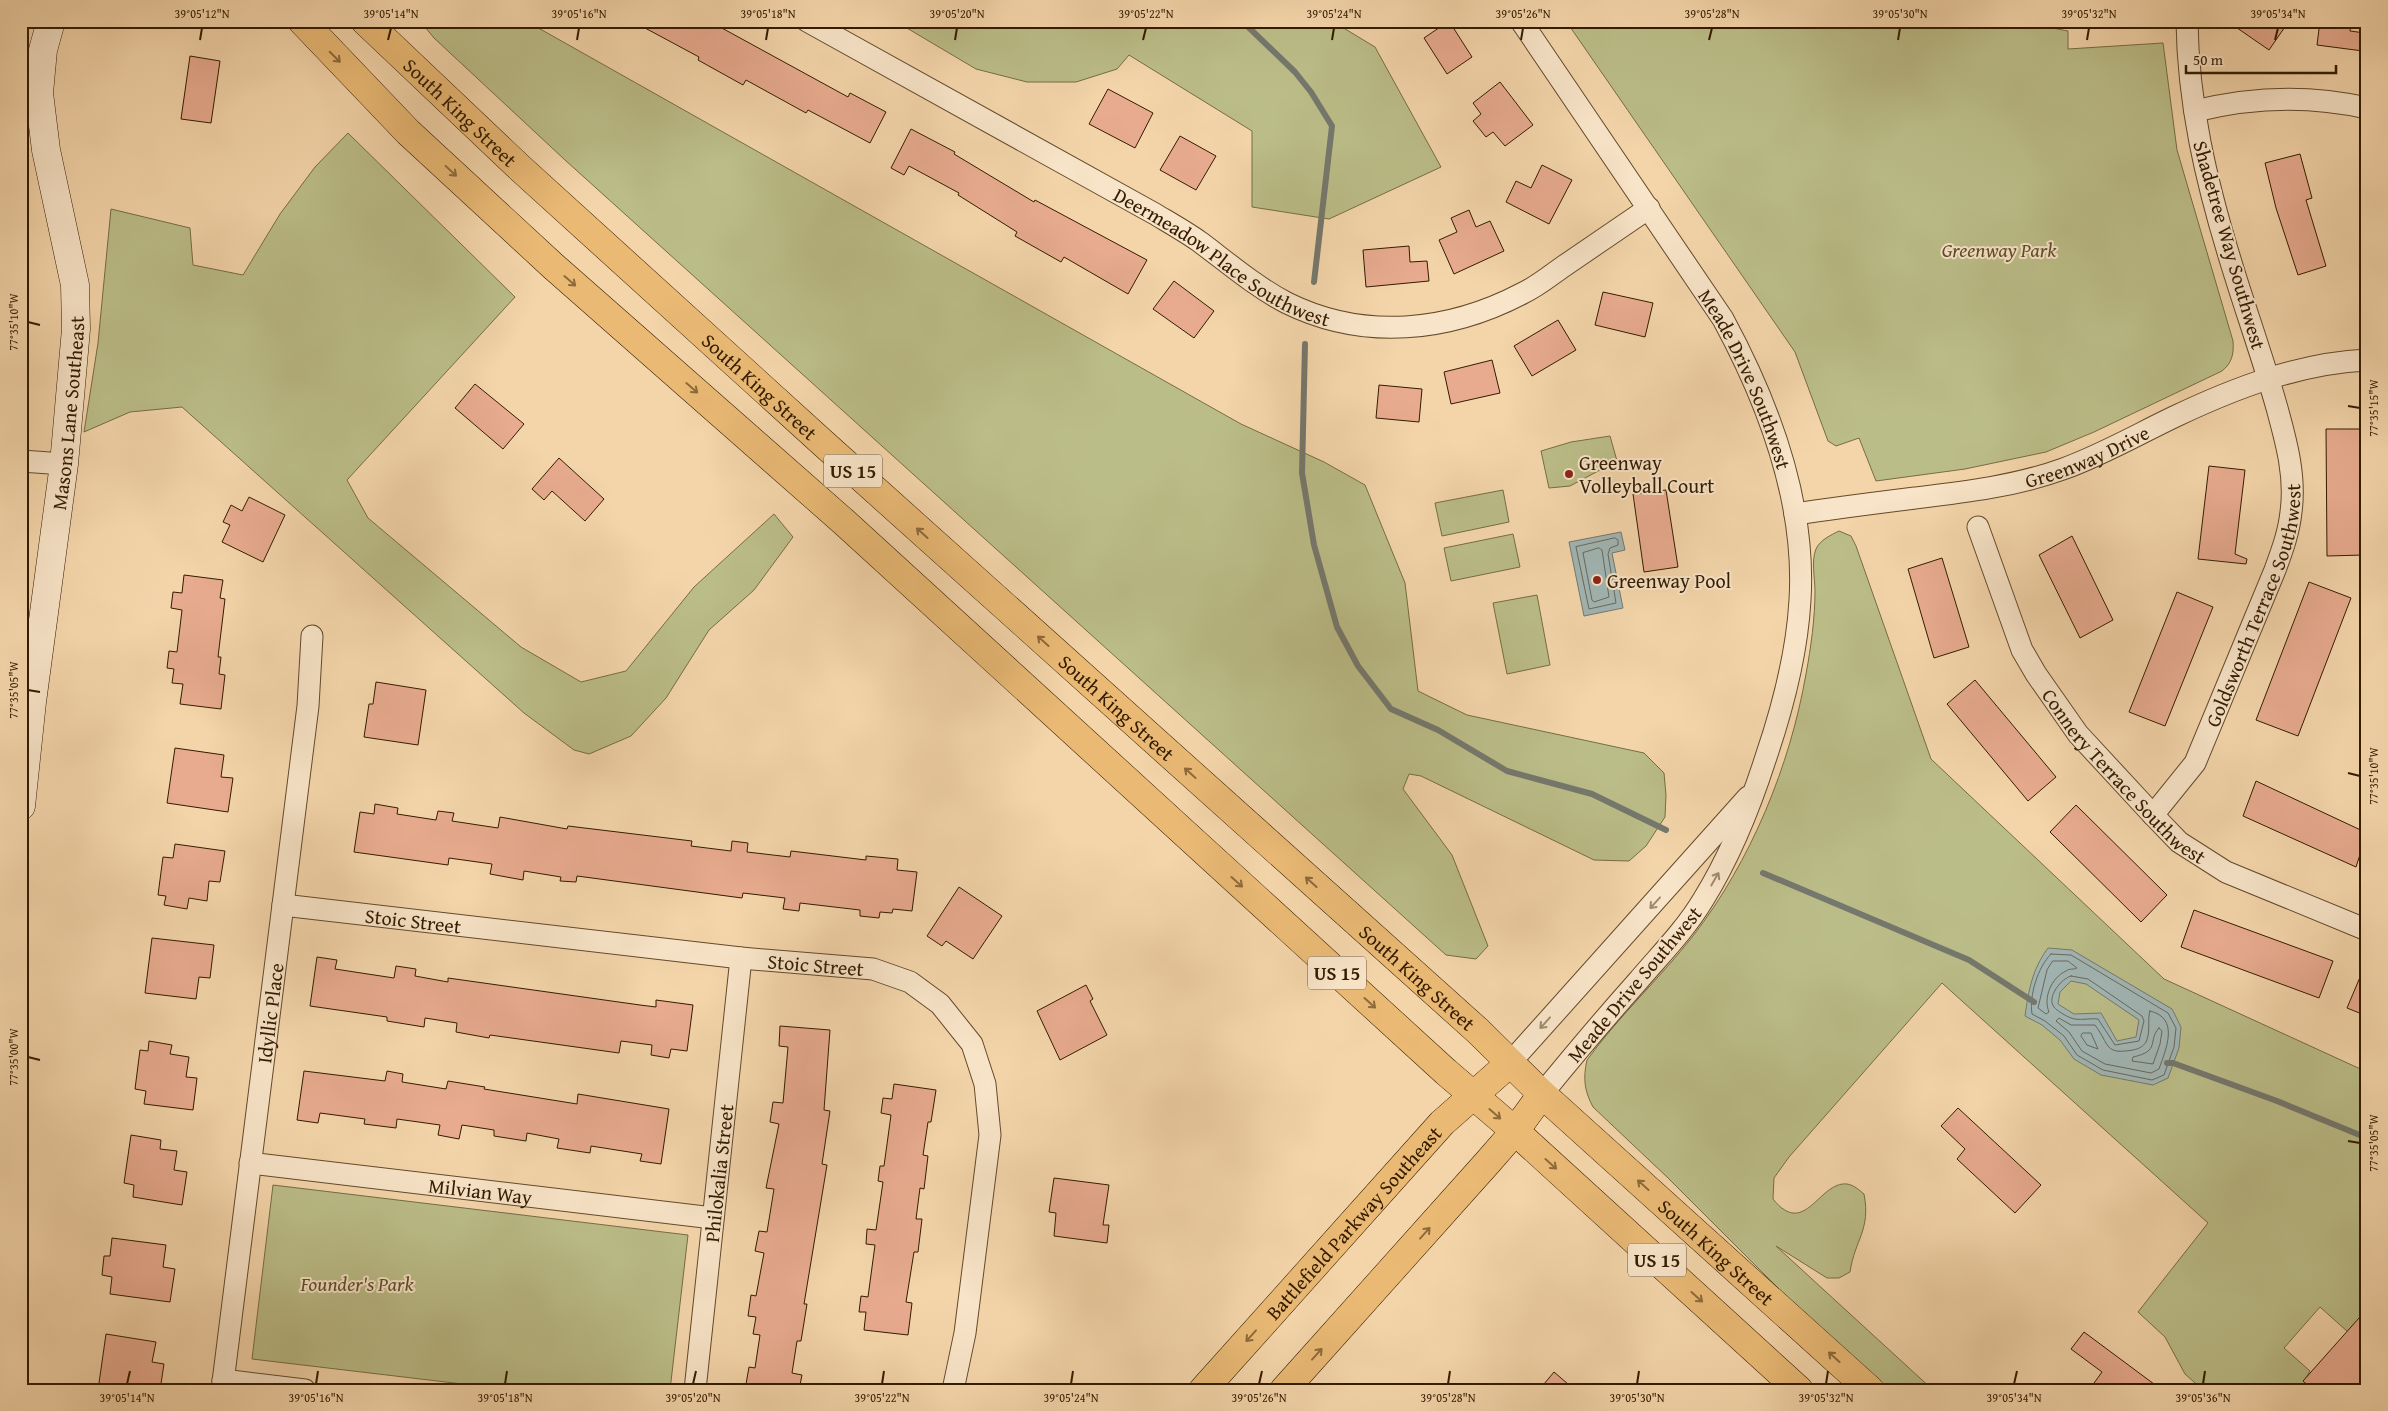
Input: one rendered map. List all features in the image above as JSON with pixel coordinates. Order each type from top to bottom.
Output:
[{"type":"main road","name":"US 15","points":[[302,21],[408,132],[553,266],[844,522],[1431,1059],[1515,1131],[1799,1390]]},
{"type":"main road","name":"South King Street","points":[[365,21],[527,174],[780,405],[1510,1062],[1542,1094],[1870,1390]]},
{"type":"main road","name":"Battlefield Parkway Southeast","points":[[1203,1390],[1442,1123],[1510,1062]]},
{"type":"main road","points":[[1284,1390],[1515,1131],[1542,1094]]},
{"type":"street","name":"Masons Lane Southeast","points":[[21,806],[32,702],[64,464],[76,329],[75,285],[46,150],[39,93],[43,50],[51,21]]},
{"type":"street","name":"Deermeadow Place Southwest","points":[[807,21],[1156,214],[1198,241],[1253,282],[1286,302],[1316,316],[1353,326],[1384,328],[1423,327],[1461,319],[1493,308],[1525,292],[1649,208]]},
{"type":"street","name":"Meade Drive Southwest","points":[[1521,21],[1723,319],[1749,365],[1766,406],[1795,514],[1801,599],[1795,649],[1784,699],[1756,788],[1732,847],[1703,901],[1685,926],[1542,1094]]},
{"type":"street","name":"Shadetree Way Southwest","points":[[2187,21],[2188,67],[2202,156],[2227,249],[2269,379]]},
{"type":"street","points":[[2195,111],[2227,103],[2273,99],[2319,100],[2367,108]]},
{"type":"street","name":"Greenway Drive","points":[[1795,514],[1974,491],[2020,482],[2062,470],[2110,450],[2221,396],[2269,379],[2326,364],[2367,360]]},
{"type":"street","name":"Goldsworth Terrace Southwest","points":[[2153,815],[2195,763],[2286,539],[2292,511],[2289,451],[2269,379]]},
{"type":"street","points":[[21,461],[64,464]]},
{"type":"street","name":"Connery Terrace Southwest","points":[[1978,527],[2022,650],[2036,674],[2078,734],[2179,842],[2226,872],[2367,930]]},
{"type":"street","name":"Idyllic Place","points":[[222,1385],[308,706],[312,636]]},
{"type":"street","name":"Meade Drive Southwest","points":[[1510,1062],[1756,788]]},
{"type":"street","name":"Stoic Street","points":[[283,905],[741,958],[873,969],[910,982],[940,1004],[972,1044],[985,1084],[990,1135],[965,1333],[953,1390]]},
{"type":"street","name":"Philokalia Street","points":[[695,1390],[741,958]]},
{"type":"street","name":"Milvian Way","points":[[250,1163],[713,1218]]},
{"type":"street","points":[[222,1385],[306,1390]]},
{"type":"green space","name":"Greenway Park","points":[[2005,20],[2068,31],[2068,49],[2163,43],[2177,150],[2233,341],[2233,354],[2230,361],[2222,371],[2094,432],[2046,452],[1965,469],[1876,481],[1859,438],[1836,446],[1828,441],[1795,352],[1566,21],[1980,21],[1989,23]]},
{"type":"green space","points":[[420,21],[526,21],[1241,424],[1324,462],[1365,485],[1405,583],[1418,691],[1467,715],[1644,753],[1664,773],[1666,795],[1665,817],[1646,846],[1629,861],[1594,860],[1421,776],[1409,774],[1403,789],[1452,855],[1488,946],[1476,959],[1446,955],[565,160],[434,38]]},
{"type":"green space","points":[[895,21],[1332,21],[1375,47],[1441,167],[1329,219],[1252,207],[1252,131],[1129,55],[1117,69],[1076,82],[1027,82],[976,69]]},
{"type":"green space","points":[[348,133],[515,297],[347,480],[368,518],[521,647],[581,682],[626,671],[694,587],[774,514],[793,537],[754,590],[709,630],[666,698],[631,736],[589,754],[574,750],[524,713],[182,407],[130,412],[84,432],[98,343],[111,209],[190,228],[193,265],[243,275],[280,214],[315,167]]},
{"type":"green space","name":"Greenway Volleyball Court","points":[[1610,436],[1617,461],[1570,486],[1549,488],[1541,451],[1571,442]]},
{"type":"green space","points":[[1503,490],[1509,522],[1442,536],[1435,503]]},
{"type":"green space","points":[[1839,531],[1851,536],[1856,546],[1931,759],[2164,979],[2367,1072],[2367,1310],[2348,1332],[2320,1307],[2284,1348],[2310,1371],[2304,1381],[2313,1390],[2203,1390],[2185,1374],[2165,1337],[2138,1312],[2208,1223],[1942,983],[1789,1157],[1774,1178],[1773,1199],[1784,1210],[1794,1213],[1803,1211],[1837,1185],[1850,1185],[1864,1194],[1866,1206],[1864,1226],[1850,1272],[1839,1278],[1827,1278],[1776,1246],[1933,1390],[1889,1390],[1792,1302],[1667,1177],[1593,1107],[1585,1084],[1587,1060],[1612,1028],[1680,952],[1714,907],[1750,844],[1765,811],[1779,778],[1790,743],[1806,674],[1814,612],[1813,564],[1816,549],[1826,538]]},
{"type":"green space","points":[[1513,534],[1520,567],[1451,581],[1444,548]]},
{"type":"green space","points":[[1537,595],[1550,665],[1507,674],[1493,603]]},
{"type":"green space","name":"Founder's Park","points":[[273,1185],[688,1235],[670,1390],[513,1390],[252,1359]]},
{"type":"water","name":"Greenway Pool","points":[[1621,532],[1625,550],[1612,553],[1623,608],[1584,616],[1569,542]]},
{"type":"water","points":[[2048,948],[2072,950],[2172,1009],[2181,1027],[2179,1048],[2168,1078],[2153,1085],[2101,1075],[2074,1059],[2060,1040],[2042,1025],[2025,1016],[2032,980]],"holes":[[[2071,981],[2086,984],[2139,1020],[2136,1037],[2117,1041],[2101,1013],[2074,1014],[2058,1004],[2060,992]]]},
{"type":"building","points":[[632,21],[709,21],[848,97],[850,93],[886,112],[870,143],[808,110],[806,113],[746,80],[743,85],[698,60],[699,57]]},
{"type":"building","points":[[1449,21],[1472,57],[1447,74],[1424,38]]},
{"type":"building","points":[[2227,21],[2289,21],[2269,50]]},
{"type":"building","points":[[2320,21],[2351,21],[2350,31],[2365,33],[2363,51],[2317,45]]},
{"type":"building","points":[[190,56],[220,61],[211,123],[181,119]]},
{"type":"building","points":[[1500,82],[1533,125],[1505,146],[1493,132],[1486,137],[1473,121],[1481,114],[1473,103]]},
{"type":"building","points":[[1108,89],[1153,113],[1135,148],[1089,124]]},
{"type":"building","points":[[911,129],[955,152],[954,154],[1034,202],[1035,200],[1147,260],[1128,294],[1064,257],[1061,262],[1015,236],[1017,232],[958,195],[959,193],[909,166],[904,175],[891,168]]},
{"type":"building","points":[[1180,136],[1216,156],[1196,190],[1160,170]]},
{"type":"building","points":[[2300,154],[2312,198],[2306,200],[2326,266],[2298,275],[2276,208],[2265,163]]},
{"type":"building","points":[[1542,165],[1572,180],[1549,224],[1506,202],[1516,181],[1531,188]]},
{"type":"building","points":[[1469,210],[1476,227],[1490,221],[1504,251],[1454,274],[1439,240],[1457,232],[1451,218]]},
{"type":"building","points":[[1409,246],[1410,262],[1427,261],[1429,281],[1366,287],[1363,250]]},
{"type":"building","points":[[1174,281],[1214,311],[1194,338],[1153,309]]},
{"type":"building","points":[[1603,292],[1653,303],[1645,337],[1595,325]]},
{"type":"building","points":[[1558,320],[1576,350],[1532,376],[1514,346]]},
{"type":"building","points":[[1492,360],[1500,393],[1451,404],[1444,372]]},
{"type":"building","points":[[475,384],[524,424],[503,449],[455,408]]},
{"type":"building","points":[[1379,385],[1422,389],[1419,422],[1376,418]]},
{"type":"building","points":[[2326,429],[2364,429],[2364,555],[2327,556]]},
{"type":"building","points":[[559,458],[604,499],[585,521],[552,491],[544,500],[532,489]]},
{"type":"building","points":[[2209,466],[2245,470],[2235,554],[2247,559],[2246,564],[2198,559]]},
{"type":"building","points":[[1666,490],[1678,567],[1644,572],[1633,494]]},
{"type":"building","points":[[249,497],[285,515],[263,562],[222,542],[230,525],[223,522],[231,505],[242,511]]},
{"type":"building","points":[[2072,536],[2113,620],[2080,638],[2039,555]]},
{"type":"building","points":[[1942,558],[1969,647],[1934,658],[1908,569]]},
{"type":"building","points":[[184,575],[223,580],[220,598],[225,599],[218,657],[221,657],[219,674],[225,675],[221,709],[180,704],[183,684],[172,683],[174,669],[167,668],[169,651],[177,652],[182,610],[171,608],[173,592],[182,593]]},
{"type":"building","points":[[2309,582],[2351,598],[2298,736],[2256,720]]},
{"type":"building","points":[[2177,592],[2213,607],[2165,726],[2129,712]]},
{"type":"building","points":[[1975,680],[2056,777],[2028,801],[1947,704]]},
{"type":"building","points":[[376,682],[426,690],[418,745],[364,737],[369,704],[373,704]]},
{"type":"building","points":[[175,748],[224,755],[221,777],[233,778],[228,812],[167,803]]},
{"type":"building","points":[[2256,781],[2367,833],[2356,867],[2243,816]]},
{"type":"building","points":[[375,804],[398,808],[397,814],[436,820],[438,811],[454,813],[452,821],[498,828],[500,817],[567,829],[568,826],[692,841],[691,846],[731,851],[732,841],[748,843],[747,852],[790,857],[791,851],[866,860],[866,856],[898,859],[897,870],[917,872],[912,911],[893,909],[892,913],[880,912],[879,918],[860,916],[860,910],[800,903],[799,911],[783,909],[785,898],[743,893],[742,898],[577,876],[576,882],[560,881],[561,877],[524,871],[523,880],[490,874],[492,864],[449,858],[448,865],[354,852],[360,812],[374,814]]},
{"type":"building","points":[[2076,805],[2167,895],[2141,922],[2050,832]]},
{"type":"building","points":[[175,844],[225,851],[220,882],[209,881],[207,901],[189,898],[187,909],[164,905],[166,896],[158,895],[163,857],[173,858]]},
{"type":"building","points":[[959,887],[1002,916],[973,959],[946,941],[942,946],[927,936]]},
{"type":"building","points":[[2194,910],[2333,961],[2319,998],[2181,947]]},
{"type":"building","points":[[152,938],[214,945],[210,978],[199,977],[196,999],[145,993]]},
{"type":"building","points":[[317,957],[337,960],[335,969],[394,978],[396,966],[416,969],[415,976],[448,982],[448,978],[656,1007],[656,1000],[693,1005],[687,1051],[671,1049],[669,1058],[651,1055],[652,1045],[621,1041],[619,1053],[490,1035],[489,1038],[456,1032],[457,1023],[425,1018],[424,1027],[387,1021],[387,1017],[310,1006]]},
{"type":"building","points":[[2367,963],[2367,1016],[2347,1008]]},
{"type":"building","points":[[1086,985],[1093,999],[1090,1001],[1107,1035],[1060,1060],[1037,1011]]},
{"type":"building","points":[[780,1026],[830,1030],[824,1110],[830,1111],[822,1164],[827,1165],[804,1304],[807,1304],[801,1341],[797,1341],[792,1373],[802,1375],[799,1390],[745,1390],[749,1367],[755,1368],[760,1335],[753,1334],[756,1317],[748,1316],[751,1295],[756,1296],[764,1253],[755,1251],[759,1231],[767,1232],[774,1189],[766,1188],[779,1124],[770,1122],[773,1102],[783,1103],[788,1047],[779,1046]]},
{"type":"building","points":[[149,1041],[172,1045],[170,1054],[189,1057],[186,1077],[197,1078],[193,1110],[144,1104],[146,1091],[135,1089],[140,1050],[148,1051]]},
{"type":"building","points":[[304,1071],[385,1081],[387,1071],[403,1074],[402,1082],[446,1089],[448,1081],[485,1087],[484,1089],[577,1104],[578,1094],[669,1109],[661,1164],[640,1161],[642,1154],[591,1146],[590,1153],[557,1148],[559,1139],[527,1133],[526,1141],[494,1136],[494,1130],[462,1125],[459,1139],[438,1135],[440,1125],[397,1119],[396,1128],[364,1124],[365,1119],[320,1113],[318,1123],[297,1120]]},
{"type":"building","points":[[894,1084],[936,1090],[931,1122],[928,1122],[923,1155],[928,1156],[924,1189],[920,1188],[916,1219],[922,1219],[918,1252],[914,1252],[906,1302],[912,1303],[908,1335],[864,1330],[866,1312],[859,1312],[861,1296],[868,1297],[875,1245],[866,1244],[867,1229],[876,1230],[883,1182],[878,1181],[880,1166],[884,1166],[891,1115],[881,1113],[883,1098],[892,1099]]},
{"type":"building","points":[[1958,1108],[2041,1185],[2015,1213],[1957,1159],[1965,1149],[1941,1126]]},
{"type":"building","points":[[131,1135],[161,1140],[160,1149],[177,1151],[174,1170],[187,1172],[182,1205],[133,1197],[134,1185],[124,1183]]},
{"type":"building","points":[[1054,1178],[1109,1185],[1103,1225],[1109,1225],[1107,1243],[1054,1236],[1056,1213],[1049,1212]]},
{"type":"building","points":[[112,1238],[166,1245],[163,1267],[175,1269],[170,1302],[110,1294],[112,1277],[102,1275],[104,1256],[110,1256]]},
{"type":"building","points":[[2367,1309],[2367,1390],[2313,1390],[2303,1381]]},
{"type":"building","points":[[2084,1332],[2162,1390],[2089,1390],[2102,1372],[2071,1349]]},
{"type":"building","points":[[106,1334],[156,1342],[152,1362],[164,1364],[160,1390],[98,1390]]},
{"type":"building","points":[[1554,1372],[1575,1390],[1539,1390]]},
{"type":"waterway","points":[[1242,21],[1295,72],[1311,92],[1332,126],[1314,282]]},
{"type":"waterway","points":[[1305,344],[1302,473],[1314,545],[1337,627],[1358,666],[1391,709],[1438,730],[1507,771],[1592,794],[1666,830]]},
{"type":"waterway","points":[[1763,873],[1969,960],[2034,1002]]},
{"type":"waterway","points":[[2167,1063],[2173,1063],[2277,1101],[2367,1138]]},
{"type":"place","name":"Greenway Volleyball Court","points":[[1569,474]]},
{"type":"place","name":"Greenway Pool","points":[[1597,580]]}]
